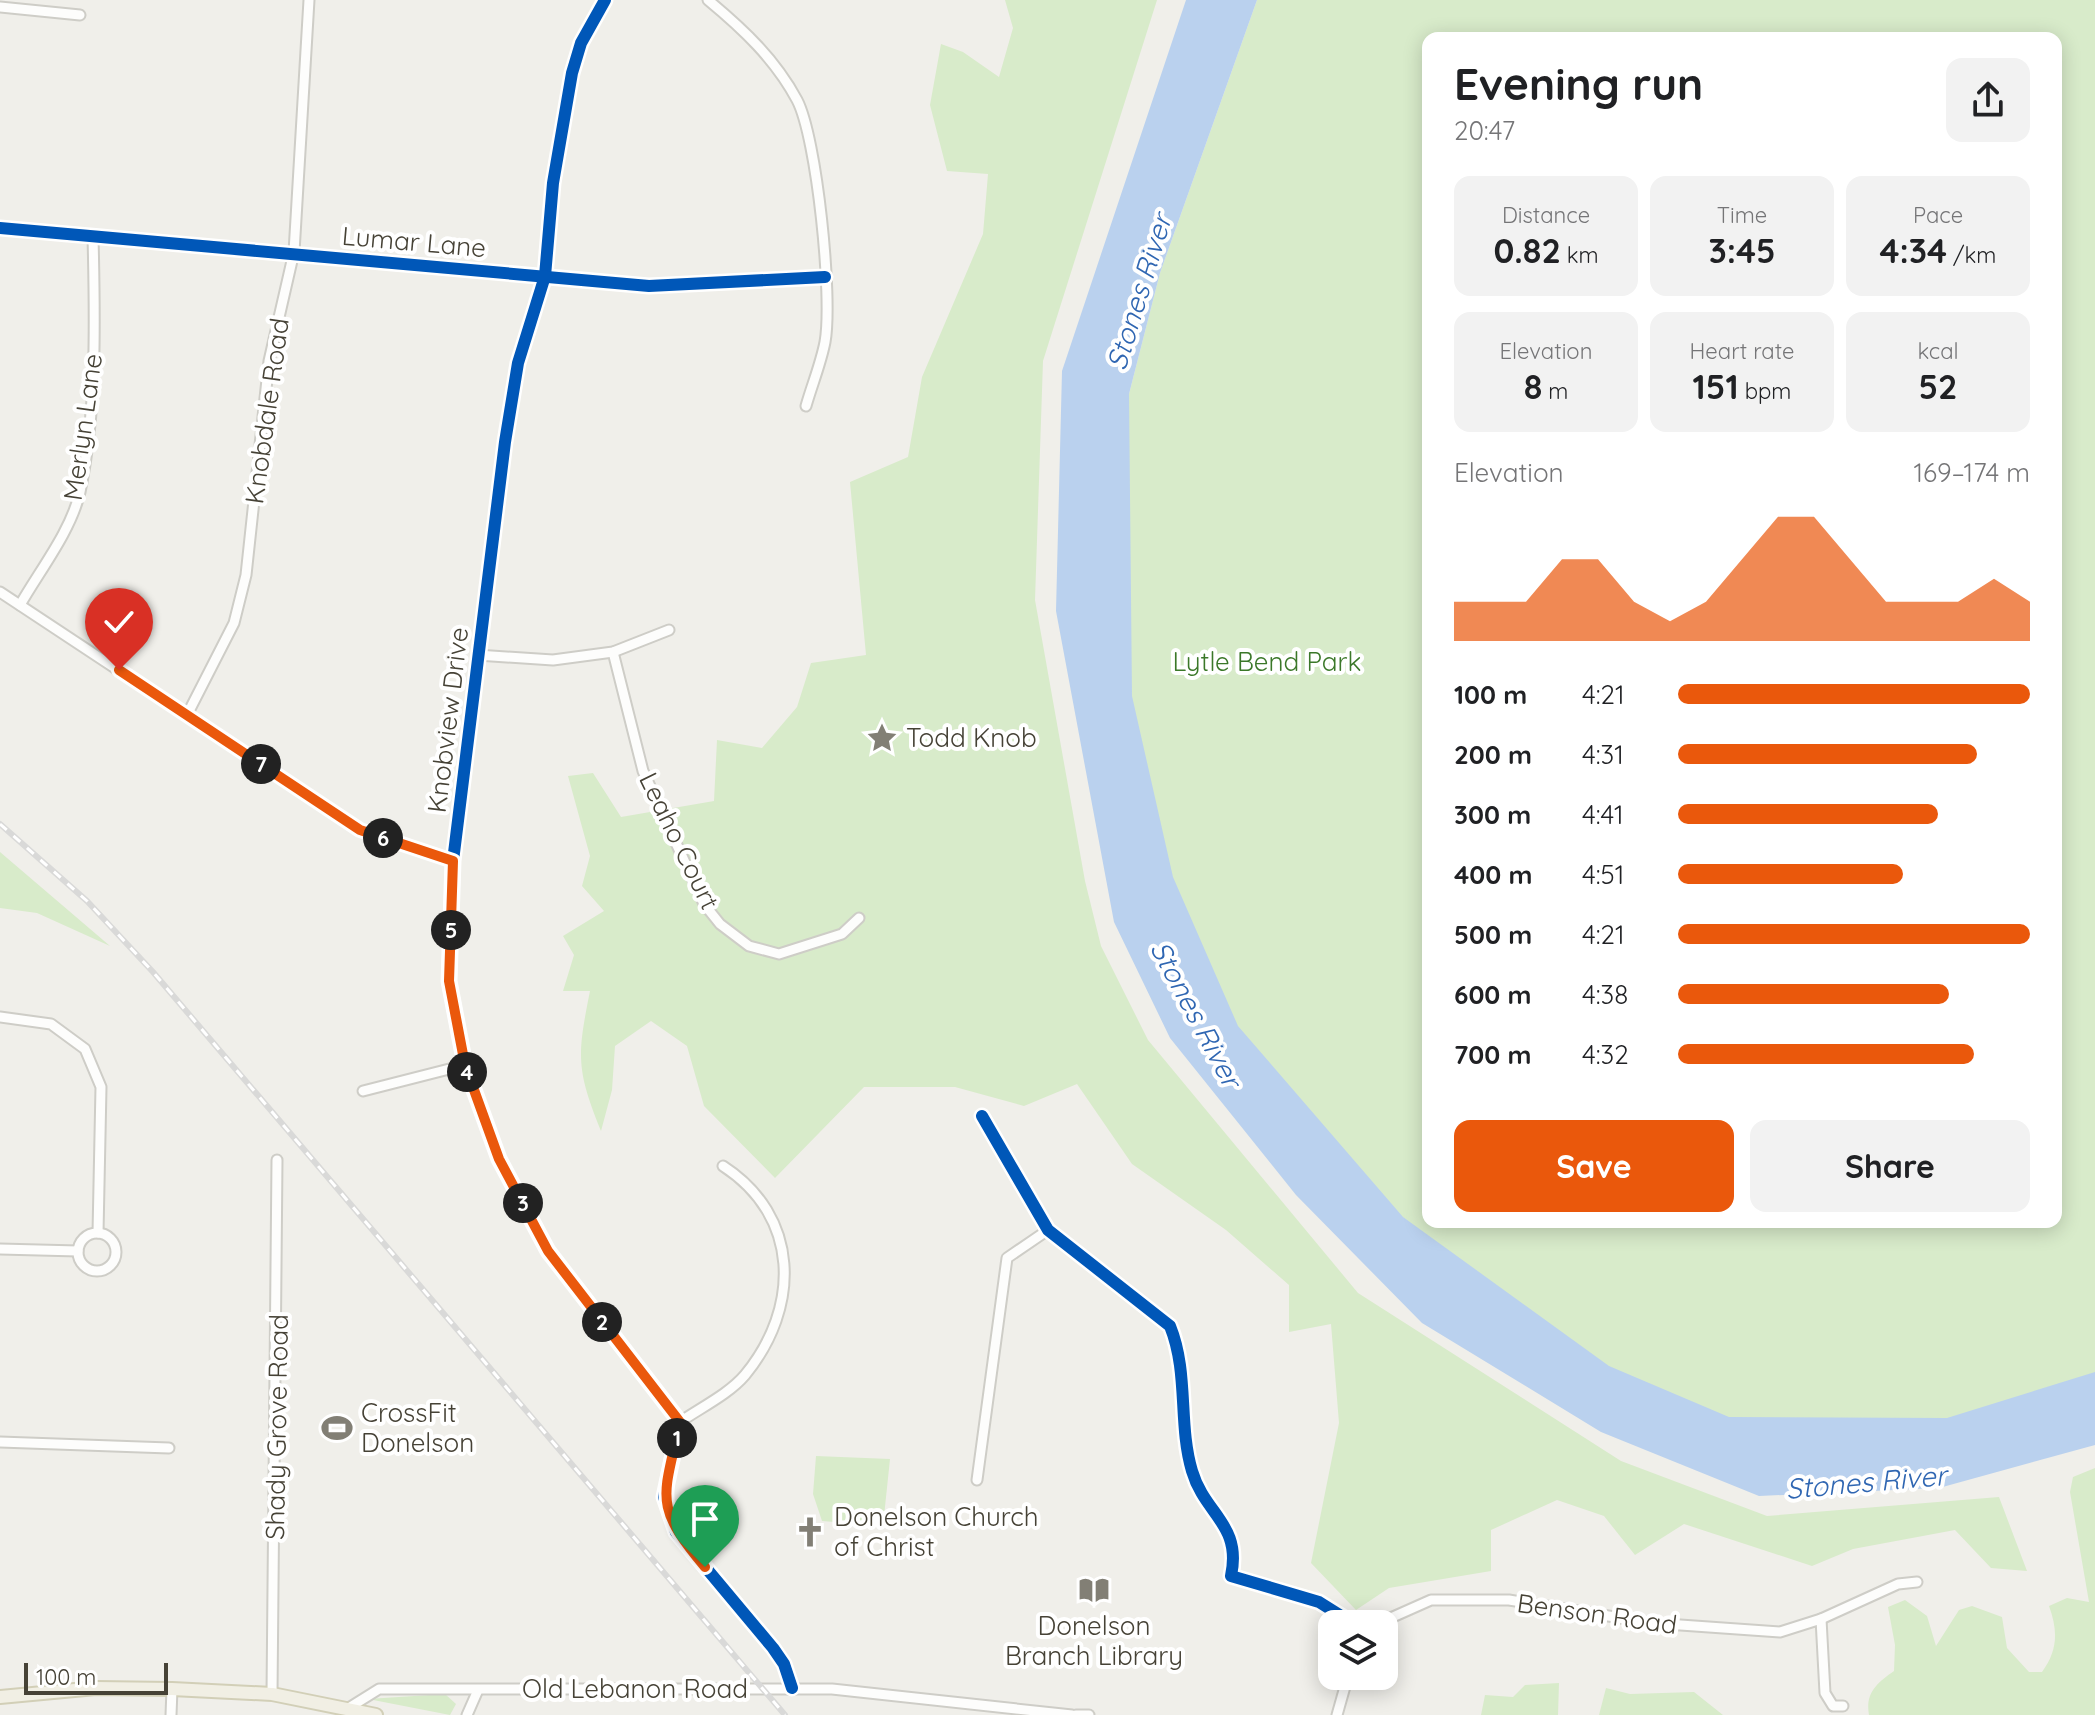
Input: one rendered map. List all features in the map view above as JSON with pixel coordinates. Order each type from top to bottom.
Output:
[{"type":"main road","points":[[0,1697],[96,1688],[172,1689],[272,1694],[376,1715]]},
{"type":"street","name":"Knobdale Road","points":[[187,715],[234,623],[246,575],[269,361],[294,252],[309,0]]},
{"type":"street","name":"Knobview Drive","points":[[605,0],[581,43],[572,73],[553,183],[545,276],[518,363],[477,655],[453,861],[449,981],[465,1065],[499,1159],[548,1251],[680,1422]]},
{"type":"street","points":[[708,0],[741,27],[776,65],[799,103],[816,176],[825,277],[825,340],[806,406]]},
{"type":"street","points":[[0,7],[80,15]]},
{"type":"street","name":"Lumar Lane","points":[[0,228],[649,286],[825,277]]},
{"type":"street","name":"Merlyn Lane","points":[[20,605],[65,528],[79,493],[95,341],[93,236]]},
{"type":"street","points":[[0,592],[360,830],[453,861]]},
{"type":"street","points":[[477,655],[553,660],[613,652],[669,630]]},
{"type":"street","name":"Leaho Court","points":[[613,652],[643,771],[704,904],[720,924],[749,946],[779,954],[842,934],[859,918]]},
{"type":"street","points":[[0,1017],[51,1024],[85,1049],[101,1087],[98,1233]]},
{"type":"street","points":[[363,1091],[465,1065]]},
{"type":"street","points":[[982,1116],[1048,1230],[1170,1326],[1179,1349],[1191,1468],[1198,1487],[1230,1532],[1235,1547],[1231,1576],[1319,1602],[1332,1610]]},
{"type":"street","name":"Shady Grove Road","points":[[272,1694],[277,1160]]},
{"type":"street","points":[[723,1166],[745,1180],[778,1228],[786,1281],[772,1337],[743,1377],[680,1422],[664,1497],[676,1532],[773,1648],[784,1664],[792,1688]]},
{"type":"street","points":[[977,1480],[1007,1258],[1048,1230]]},
{"type":"street","points":[[98,1233],[107,1236],[114,1246],[114,1259],[107,1268],[89,1269],[80,1261],[78,1251],[83,1239],[98,1233]]},
{"type":"street","points":[[0,1249],[78,1251]]},
{"type":"street","points":[[0,1442],[169,1448]]},
{"type":"street","name":"Benson Road","points":[[1398,1615],[1431,1600],[1509,1600],[1576,1614],[1752,1633],[1780,1632],[1821,1619],[1898,1584],[1917,1582]]},
{"type":"street","points":[[1821,1619],[1825,1693],[1833,1706],[1843,1706]]},
{"type":"street","name":"Old Lebanon Road","points":[[347,1709],[373,1690],[392,1689],[792,1688],[886,1693],[1089,1715]]},
{"type":"street","points":[[171,1715],[172,1689]]},
{"type":"street","points":[[467,1715],[478,1690]]},
{"type":"street","points":[[1337,1715],[1344,1690]]},
{"type":"green space","points":[[1005,0],[1157,0],[1043,361],[1035,600],[1085,881],[1101,946],[1148,1040],[1358,1293],[1621,1461],[1767,1516],[1999,1497],[2027,1571],[1991,1568],[1955,1530],[1853,1549],[1812,1566],[1684,1524],[1635,1555],[1604,1516],[1557,1500],[1491,1530],[1491,1571],[1389,1588],[1356,1610],[1311,1563],[1339,1423],[1331,1324],[1289,1332],[1289,1285],[1226,1230],[1132,1164],[1077,1084],[1024,1106],[955,1087],[864,1087],[775,1178],[704,1106],[687,1046],[651,1021],[615,1046],[612,1090],[601,1131],[587,1092],[581,1062],[590,991],[563,991],[574,955],[563,936],[604,911],[582,886],[590,856],[568,776],[593,773],[621,817],[714,801],[717,740],[762,748],[797,707],[811,663],[866,655],[850,482],[908,457],[922,377],[983,234],[988,174],[947,171],[930,105],[941,44],[963,52],[999,77],[1013,28]]},
{"type":"green space","name":"Lytle Bend Park","points":[[1257,0],[2095,0],[2095,1436],[1636,1440],[1232,1088],[1105,664],[1129,394],[1160,273]]},
{"type":"green space","points":[[0,852],[110,946],[37,913],[0,908]]},
{"type":"green space","points":[[816,1456],[890,1459],[883,1526],[822,1521],[813,1494]]},
{"type":"green space","points":[[2095,1468],[2095,1715],[1869,1715],[1869,1701],[1874,1689],[1894,1671],[1895,1645],[1888,1607],[1905,1600],[1927,1616],[1936,1646],[1959,1610],[1972,1606],[2002,1617],[2007,1648],[2029,1672],[2042,1672],[2055,1640],[2049,1606],[2067,1598],[2089,1602],[2070,1492],[2073,1477]]},
{"type":"green space","points":[[1559,1683],[1558,1715],[1481,1715],[1485,1695],[1513,1697],[1525,1685]]},
{"type":"green space","points":[[1606,1688],[1630,1694],[1694,1692],[1723,1715],[1599,1715]]},
{"type":"green space","points":[[445,1694],[456,1704],[450,1715],[368,1699]]},
{"type":"water","name":"Stones River","points":[[1186,0],[1257,0],[1160,273],[1129,394],[1132,696],[1173,877],[1238,1026],[1403,1217],[1609,1366],[1729,1417],[1947,1418],[2095,1372],[2095,1445],[1939,1488],[1759,1496],[1601,1432],[1422,1323],[1296,1195],[1170,1038],[1114,922],[1056,611],[1062,371]]},
{"type":"railway","points":[[0,824],[87,901],[153,972],[785,1715]]},
{"type":"cycle path","points":[[605,0],[581,43],[572,73],[553,183],[545,276],[518,363],[505,442],[453,861],[449,981],[465,1065],[499,1159],[548,1251],[680,1422],[664,1497],[676,1532],[773,1648],[784,1664],[792,1688]]},
{"type":"cycle path","points":[[0,228],[649,286],[825,277]]},
{"type":"cycle path","points":[[982,1116],[1048,1230],[1170,1326],[1182,1380],[1185,1435],[1192,1471],[1205,1499],[1227,1532],[1233,1558],[1231,1576],[1319,1602],[1332,1610]]},
{"type":"place","name":"Todd Knob","points":[[882,738]]},
{"type":"place","name":"CrossFit Donelson","points":[[337,1428]]},
{"type":"place","name":"Donelson Church of Christ","points":[[810,1532]]},
{"type":"place","name":"Donelson Branch Library","points":[[1094,1590]]},
{"type":"route","points":[[119,670],[360,830],[453,861],[449,981],[465,1065],[499,1159],[548,1251],[680,1422],[664,1497],[676,1532],[705,1567]]}]
